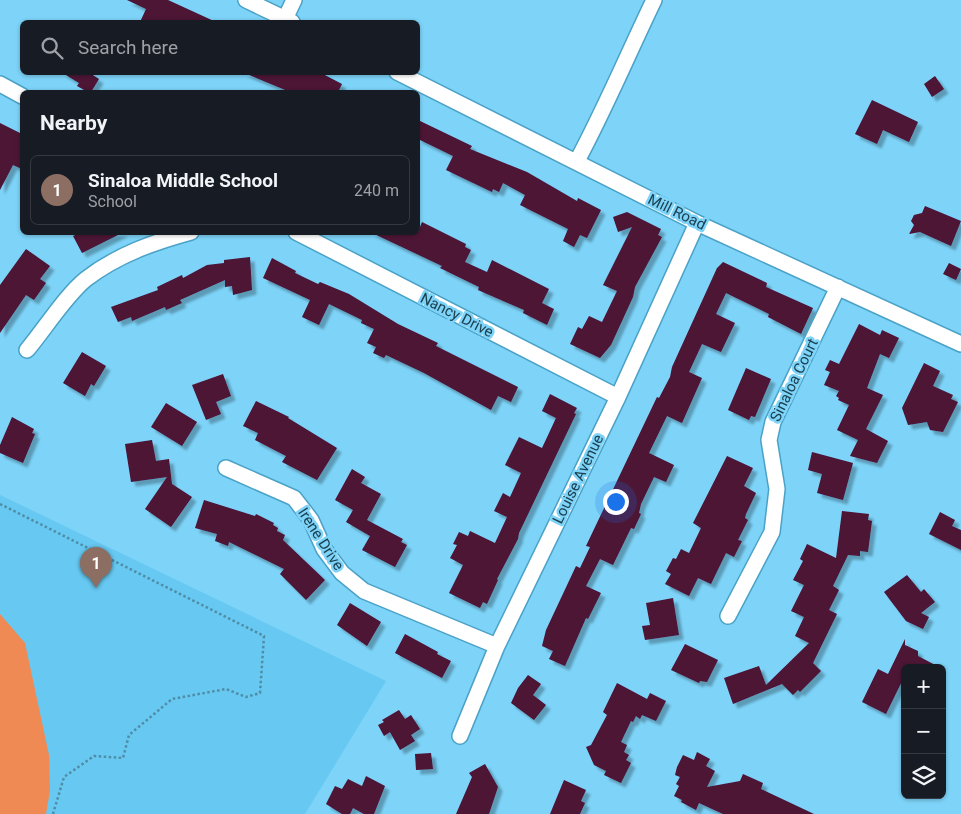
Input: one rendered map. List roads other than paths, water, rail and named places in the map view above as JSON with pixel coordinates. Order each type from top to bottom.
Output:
[{"type":"street","points":[[246,0],[287,20]]},
{"type":"street","points":[[289,20],[294,0]]},
{"type":"street","points":[[577,161],[599,120],[622,66],[654,0]]},
{"type":"street","name":"Mill Road","points":[[404,75],[697,222],[961,344]]},
{"type":"street","points":[[0,84],[20,95]]},
{"type":"street","name":"Louise Avenue","points":[[460,736],[497,646],[618,397],[697,222]]},
{"type":"street","points":[[27,350],[85,280],[149,237],[166,235]]},
{"type":"street","name":"Nancy Drive","points":[[302,235],[618,397]]},
{"type":"street","name":"Sinaloa Court","points":[[728,616],[772,532],[777,507],[777,489],[769,440],[773,422],[838,287]]},
{"type":"street","name":"Irene Drive","points":[[226,468],[294,498],[311,520],[324,549],[342,573],[364,591],[497,646]]},
{"type":"place","name":"Sinaloa Middle School","points":[[96,588]]}]
